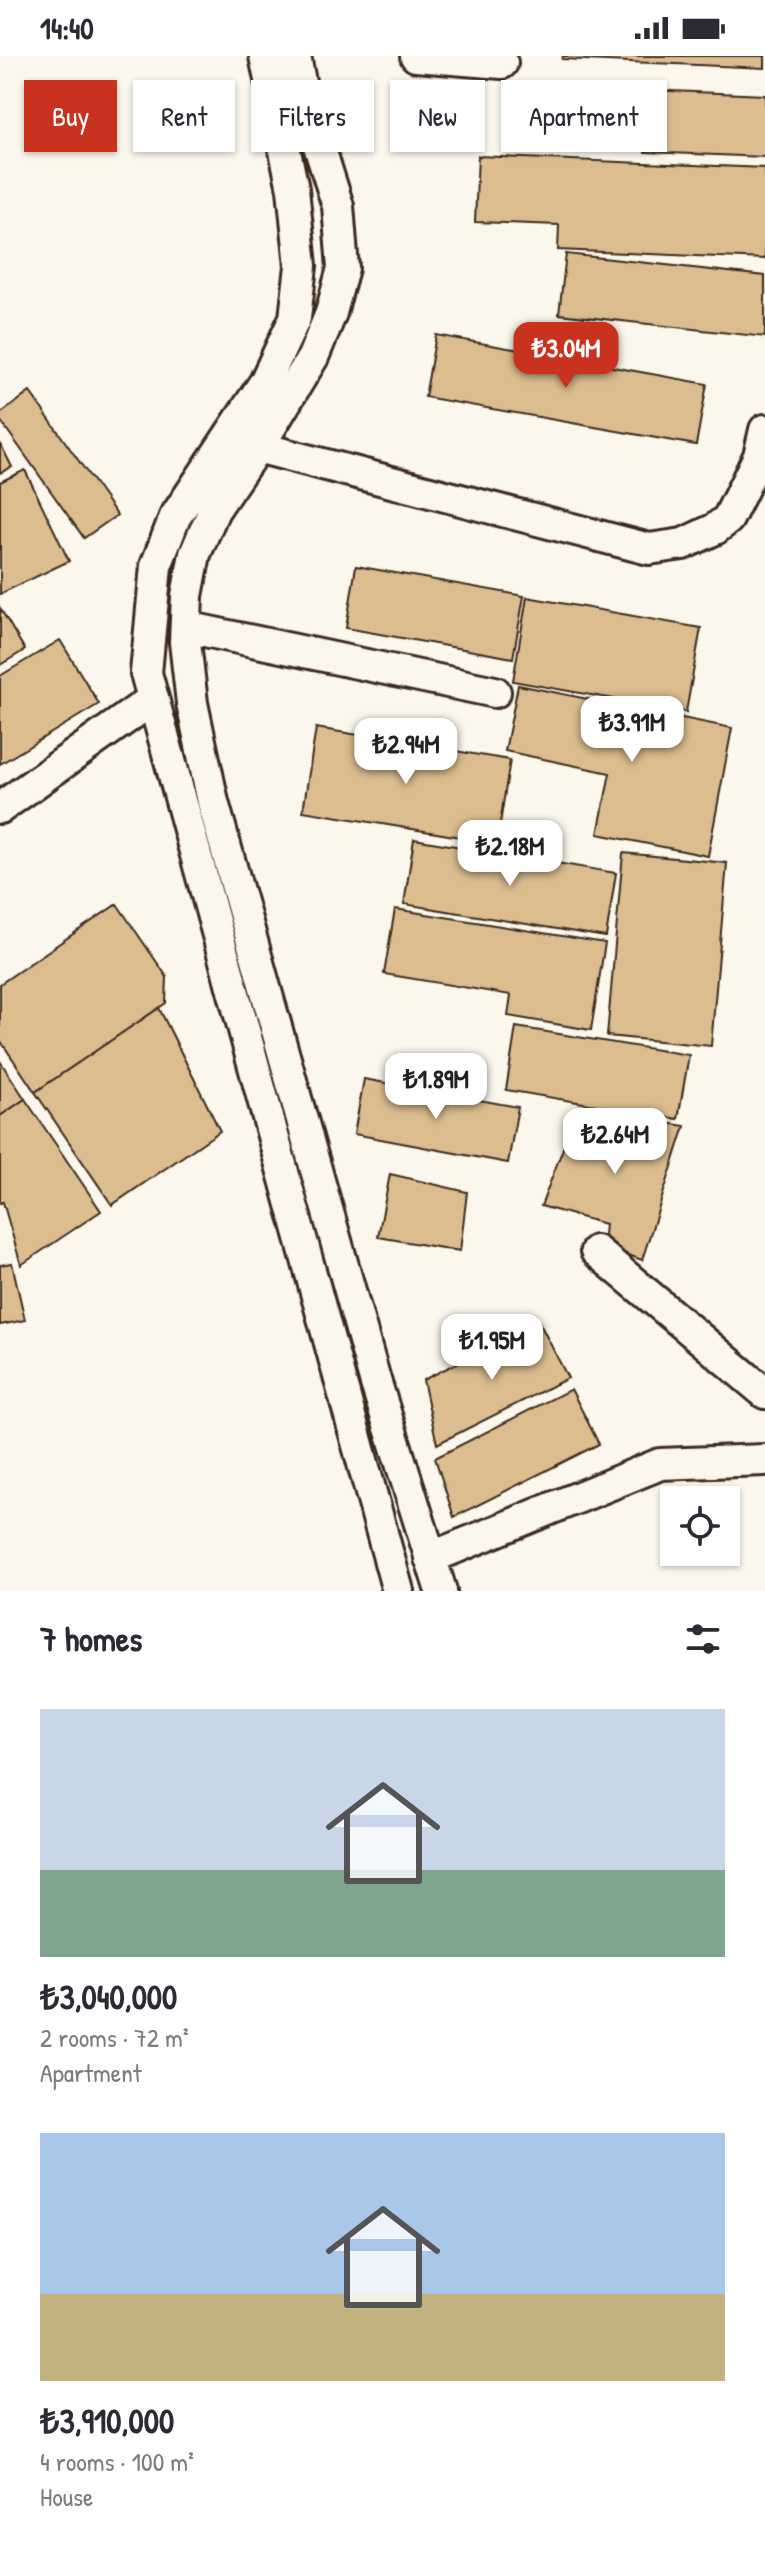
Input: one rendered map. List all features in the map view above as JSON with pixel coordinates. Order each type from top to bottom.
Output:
[{"type":"street","points":[[265,56],[295,204],[301,266],[295,318],[265,382],[175,517],[156,566],[146,673],[398,1591]]},
{"type":"street","points":[[295,56],[302,92],[338,206],[343,268],[331,313],[313,357],[214,510],[195,554],[187,596],[186,627],[192,703],[213,802],[375,1380],[441,1591]]},
{"type":"street","points":[[416,56],[502,63]]},
{"type":"street","points":[[257,447],[649,549],[683,544],[715,529],[728,519],[759,456],[765,430]]},
{"type":"street","points":[[186,627],[495,692]]},
{"type":"street","points":[[0,808],[153,699]]},
{"type":"street","points":[[596,1251],[765,1393]]},
{"type":"street","points":[[430,1558],[660,1464],[765,1460]]},
{"type":"building","points":[[563,56],[765,56],[765,68],[562,59]]},
{"type":"building","points":[[667,91],[765,95],[765,157],[645,152],[667,152]]},
{"type":"building","points":[[478,156],[765,168],[765,259],[558,250],[559,225],[475,222]]},
{"type":"building","points":[[566,254],[765,276],[765,337],[559,314]]},
{"type":"building","points":[[436,335],[707,384],[696,445],[425,397]]},
{"type":"building","points":[[30,392],[117,515],[84,538],[0,420],[0,414]]},
{"type":"building","points":[[0,443],[12,467],[0,473]]},
{"type":"building","points":[[25,470],[69,561],[0,594],[0,482]]},
{"type":"building","points":[[356,566],[524,596],[513,658],[346,628]]},
{"type":"building","points":[[527,597],[701,628],[686,712],[513,681]]},
{"type":"building","points":[[0,608],[25,650],[0,665]]},
{"type":"building","points":[[60,640],[99,704],[0,764],[0,676]]},
{"type":"building","points":[[518,685],[732,728],[708,856],[598,834],[610,773],[505,751]]},
{"type":"building","points":[[316,728],[510,760],[497,843],[303,811]]},
{"type":"building","points":[[414,839],[616,873],[606,937],[404,904]]},
{"type":"building","points":[[623,853],[727,863],[711,1046],[607,1036]]},
{"type":"building","points":[[117,904],[167,977],[166,1003],[35,1092],[0,1040],[0,984]]},
{"type":"building","points":[[395,909],[605,943],[591,1030],[508,1016],[511,995],[384,974]]},
{"type":"building","points":[[159,1008],[220,1131],[112,1205],[35,1092]]},
{"type":"building","points":[[516,1027],[689,1055],[678,1119],[506,1090]]},
{"type":"building","points":[[0,1061],[25,1099],[0,1116]]},
{"type":"building","points":[[364,1079],[518,1107],[508,1163],[354,1134]]},
{"type":"building","points":[[25,1099],[101,1211],[21,1265],[3,1202],[0,1203],[0,1116]]},
{"type":"building","points":[[578,1109],[685,1126],[642,1260],[603,1246],[605,1224],[541,1206]]},
{"type":"building","points":[[390,1174],[467,1192],[460,1251],[378,1237]]},
{"type":"building","points":[[12,1263],[25,1320],[0,1325],[0,1265]]},
{"type":"building","points":[[539,1322],[568,1378],[437,1444],[423,1380]]},
{"type":"building","points":[[571,1389],[599,1444],[454,1517],[435,1458]]}]
